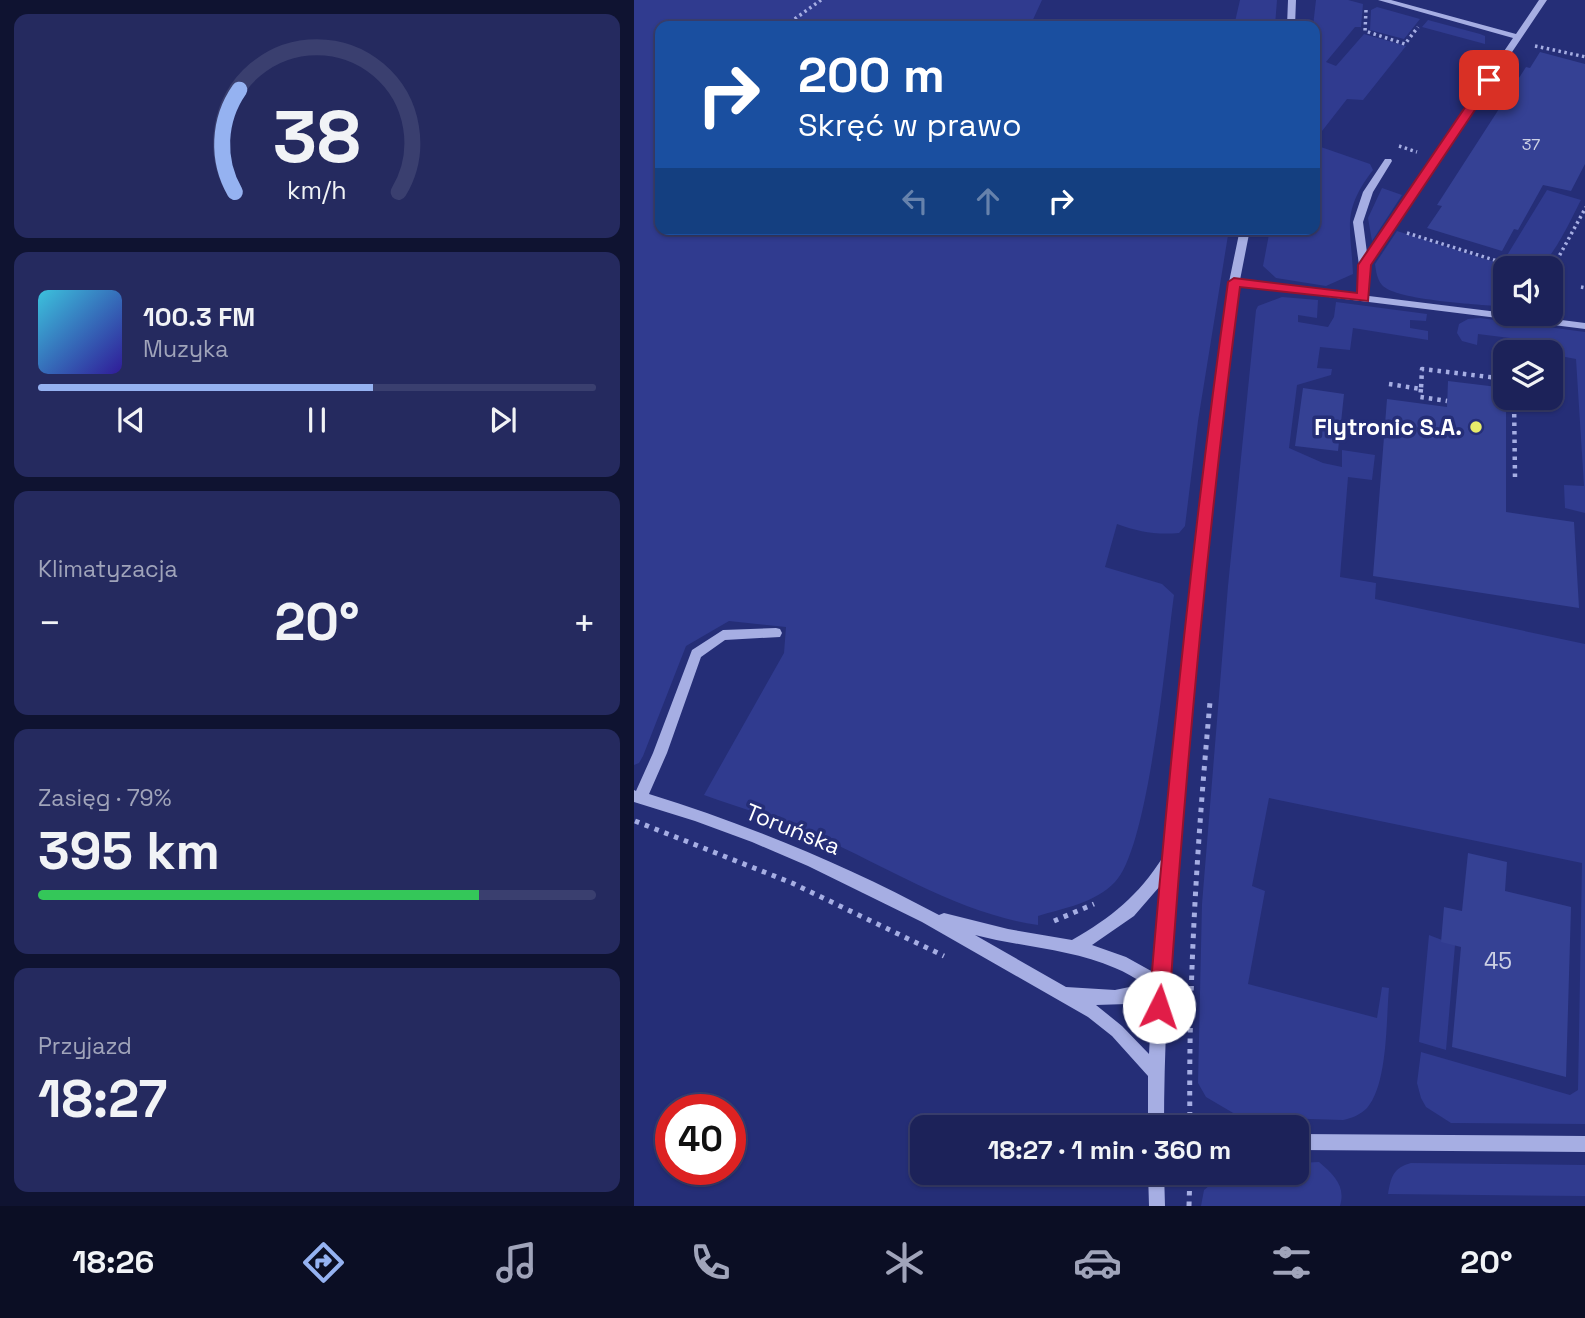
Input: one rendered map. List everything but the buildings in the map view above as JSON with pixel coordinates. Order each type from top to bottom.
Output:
[{"type":"street","points":[[1291,21],[1292,0]]},
{"type":"street","points":[[1382,0],[1519,37]]},
{"type":"street","points":[[1364,265],[1543,0]]},
{"type":"street","points":[[1364,298],[1364,265],[1358,222],[1368,192],[1388,161]]},
{"type":"street","points":[[1156,1115],[1160,984],[1211,453],[1234,282],[1244,235]]},
{"type":"street","points":[[1234,282],[1585,326]]},
{"type":"street","points":[[637,797],[660,752],[696,654],[723,635],[776,633]]},
{"type":"street","name":"Toruńska","points":[[637,797],[751,835],[833,869],[930,916],[1061,993],[1117,1031],[1156,1073]]},
{"type":"street","points":[[1074,947],[1129,914],[1153,887],[1171,856]]},
{"type":"street","name":"Toruńska","points":[[930,916],[1008,936],[1074,947],[1121,962],[1160,984],[1142,995],[1116,998],[1061,993]]},
{"type":"street","points":[[1309,1142],[1585,1144]]},
{"type":"street","points":[[1156,1185],[1157,1206]]},
{"type":"path","points":[[792,21],[821,0]]},
{"type":"path","points":[[1367,3],[1364,31],[1405,44],[1418,26]]},
{"type":"path","points":[[1527,44],[1585,57]]},
{"type":"path","points":[[1559,256],[1585,207]]},
{"type":"path","points":[[1390,227],[1493,259]]},
{"type":"path","points":[[1447,401],[1420,397],[1422,369],[1493,377]]},
{"type":"path","points":[[1389,384],[1421,389]]},
{"type":"path","points":[[1514,410],[1515,477]]},
{"type":"path","points":[[1190,1115],[1188,1032],[1193,901],[1212,688]]},
{"type":"path","points":[[634,821],[718,851],[888,926],[956,962]]},
{"type":"path","points":[[1053,922],[1103,899]]},
{"type":"path","points":[[1189,1206],[1190,1185]]},
{"type":"shaded area","points":[[634,0],[1042,0],[1032,21],[655,21],[655,235],[1228,235],[1198,421],[1185,526],[1179,533],[1163,534],[1117,524],[1105,567],[1162,584],[1174,595],[1154,747],[1137,830],[1127,862],[1115,882],[1107,889],[1089,900],[1038,916],[1038,925],[981,911],[954,901],[806,831],[704,795],[784,653],[786,627],[729,621],[686,646],[643,756],[639,763],[634,765]]},
{"type":"shaded area","points":[[1240,0],[1277,0],[1275,21],[1235,21]]},
{"type":"shaded area","points":[[1316,0],[1348,0],[1363,4],[1361,27],[1355,27],[1326,62],[1336,66],[1364,34],[1406,46],[1363,100],[1347,99],[1320,134],[1320,21],[1314,21]]},
{"type":"shaded area","points":[[1377,7],[1420,19],[1404,39],[1370,30],[1371,10]]},
{"type":"shaded area","points":[[1428,20],[1485,36],[1485,44],[1422,27]]},
{"type":"shaded area","points":[[1320,147],[1370,164],[1373,170],[1356,197],[1350,220],[1353,274],[1326,286],[1276,278],[1263,266],[1269,235],[1320,235]]},
{"type":"shaded area","points":[[1382,188],[1402,195],[1372,241],[1368,218]]},
{"type":"shaded area","points":[[1547,190],[1581,200],[1549,256],[1507,256]]},
{"type":"shaded area","points":[[1397,231],[1493,262],[1493,306],[1404,295],[1382,285],[1375,264]]},
{"type":"shaded area","points":[[1282,297],[1318,300],[1317,318],[1298,315],[1298,322],[1328,327],[1334,317],[1336,302],[1427,314],[1426,321],[1410,320],[1410,328],[1428,331],[1428,340],[1353,328],[1350,350],[1320,347],[1317,368],[1332,369],[1331,375],[1297,385],[1289,448],[1323,463],[1342,467],[1342,450],[1375,455],[1372,480],[1348,477],[1340,577],[1376,583],[1375,599],[1585,644],[1585,1124],[1451,1123],[1426,1107],[1417,1083],[1421,1052],[1570,1095],[1578,1090],[1582,863],[1269,798],[1252,886],[1265,891],[1248,984],[1377,1018],[1382,987],[1389,988],[1385,1051],[1379,1084],[1374,1097],[1362,1113],[1343,1120],[1309,1119],[1309,1115],[1237,1115],[1206,1097],[1198,1083],[1202,904],[1228,586],[1258,306]]},
{"type":"shaded area","points":[[1468,319],[1493,320],[1493,326],[1540,326],[1585,332],[1585,513],[1565,508],[1564,485],[1584,486],[1576,359],[1563,357],[1563,340],[1527,340],[1478,334],[1477,345],[1462,341],[1457,333],[1459,324]]},
{"type":"shaded area","points":[[1429,935],[1455,945],[1446,1050],[1419,1042]]},
{"type":"shaded area","points":[[1309,1162],[1319,1162],[1334,1176],[1340,1187],[1340,1206],[1201,1206],[1204,1190],[1210,1185],[1309,1185]]},
{"type":"shaded area","points":[[1411,1163],[1585,1165],[1585,1196],[1388,1194],[1394,1174]]},
{"type":"place","name":"Flytronic S.A.","points":[[1476,427]]},
{"type":"route","points":[[1159,1007],[1171,856],[1211,453],[1234,282],[1364,298],[1364,265],[1489,80]]}]
